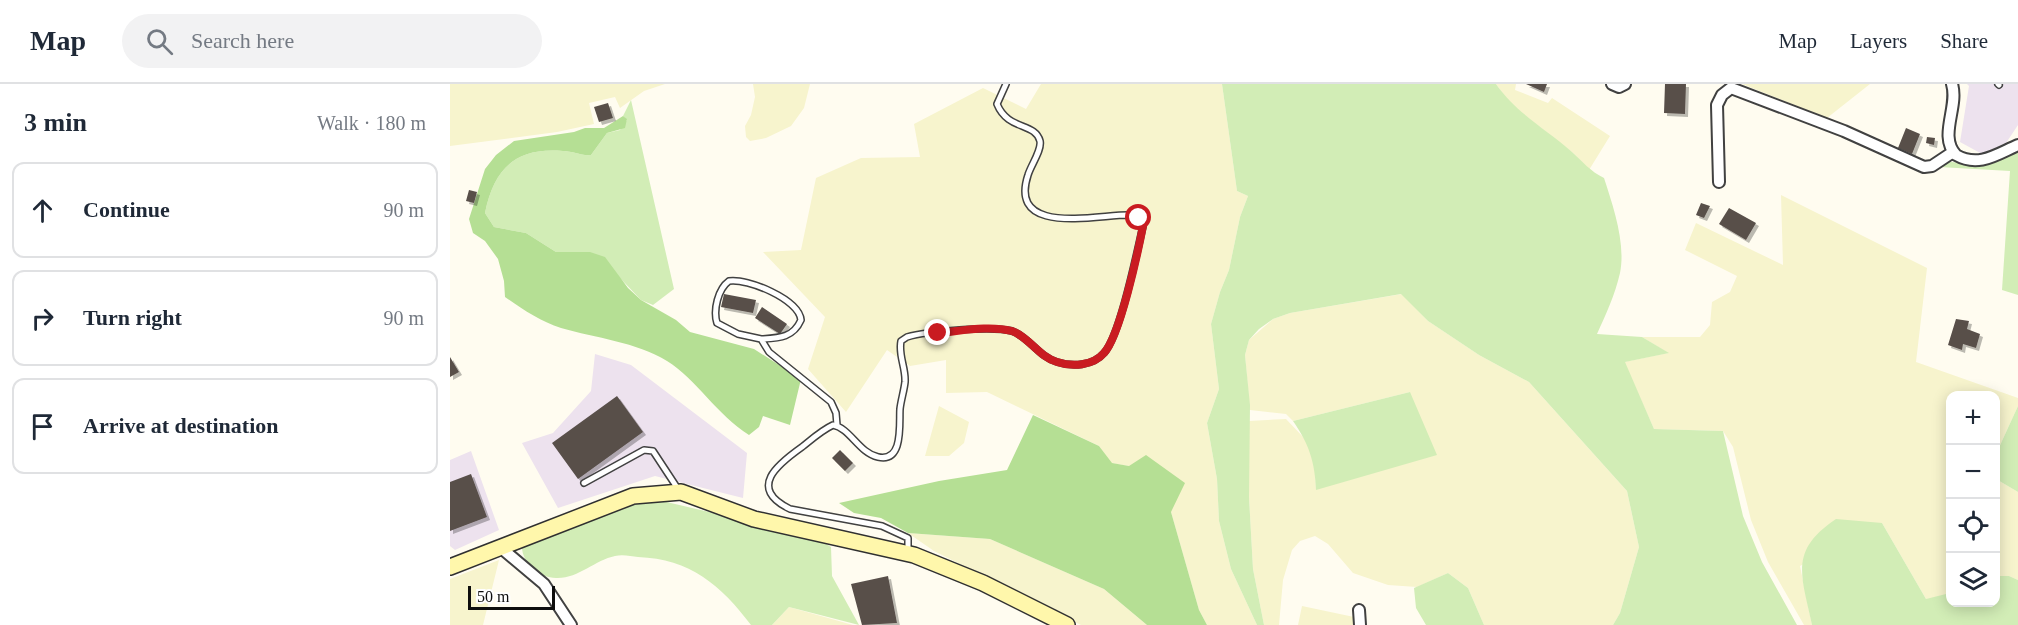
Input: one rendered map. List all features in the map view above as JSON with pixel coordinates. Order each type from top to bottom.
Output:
[{"type":"street","points":[[1612,84],[1619,87],[1625,84]]},
{"type":"street","points":[[1953,84],[1956,95],[1948,138],[1953,152],[1963,159],[1985,160],[2018,145]]},
{"type":"street","points":[[1719,182],[1717,105],[1724,92],[1732,86],[1844,131],[1924,167],[1932,166],[1953,152]]},
{"type":"street","points":[[450,567],[633,496],[681,492],[753,519],[908,553],[974,578],[1067,625]]},
{"type":"street","points":[[500,547],[544,584],[571,625]]},
{"type":"street","points":[[1359,610],[1360,625]]},
{"type":"lane","points":[[761,339],[784,337],[794,332],[801,320],[799,312],[778,296],[742,281],[729,281],[723,288],[716,307],[717,322],[738,334],[761,339],[769,352],[831,402],[836,413],[837,425],[873,455],[881,458],[892,453],[900,432],[900,411],[905,381],[899,348],[901,341],[907,337],[993,329],[1014,332],[1041,355],[1054,362],[1074,366],[1104,354],[1114,334],[1143,221],[1128,215],[1048,218],[1036,214],[1029,206],[1025,192],[1027,177],[1041,146],[1040,138],[1033,130],[1011,123],[1001,114],[997,104],[1006,84]]},
{"type":"lane","points":[[837,425],[827,428],[774,467],[770,480],[775,499],[790,509],[893,529],[908,538],[908,553]]},
{"type":"lane","points":[[584,483],[644,450],[653,451],[681,492]]},
{"type":"shaded area","points":[[450,84],[665,84],[644,91],[620,108],[615,97],[589,103],[594,124],[557,132],[450,146]]},
{"type":"shaded area","points":[[753,84],[810,84],[804,108],[791,126],[766,138],[750,141],[746,137],[745,126],[751,115],[755,97]]},
{"type":"shaded area","points":[[1041,84],[1222,84],[1237,191],[1248,196],[1240,217],[1229,270],[1211,324],[1219,389],[1207,423],[1217,479],[1219,521],[1231,569],[1257,625],[1207,625],[1199,610],[1171,512],[1129,466],[1111,463],[1099,446],[987,392],[946,393],[946,360],[910,366],[887,350],[846,412],[808,369],[825,317],[763,252],[801,250],[816,178],[861,158],[920,157],[914,124],[983,88],[1026,109]]},
{"type":"shaded area","points":[[1496,84],[1516,84],[1515,90],[1548,103],[1552,98],[1610,136],[1589,170],[1573,153],[1510,104]]},
{"type":"shaded area","points":[[1742,84],[1870,84],[1827,118]]},
{"type":"shaded area","points":[[1967,84],[2018,84],[2018,125],[2006,143],[1982,154],[1960,142],[1969,86]]},
{"type":"shaded area","points":[[1781,195],[1927,268],[1916,362],[1998,391],[1946,391],[1946,595],[1926,599],[1882,523],[1800,566],[1812,625],[1804,625],[1768,562],[1751,520],[1733,447],[1723,431],[1654,429],[1624,362],[1668,353],[1642,337],[1700,337],[1710,325],[1712,302],[1730,292],[1737,276],[1685,250],[1696,223],[1783,265]]},
{"type":"shaded area","points":[[1402,294],[1428,321],[1479,355],[1529,382],[1627,491],[1639,547],[1620,613],[1613,625],[1484,625],[1468,588],[1448,573],[1417,587],[1388,585],[1353,573],[1328,544],[1315,536],[1300,541],[1292,550],[1283,580],[1279,625],[1264,625],[1253,569],[1249,497],[1249,421],[1286,419],[1306,440],[1315,463],[1316,490],[1410,392],[1293,421],[1286,414],[1250,410],[1245,355],[1249,340],[1273,319],[1290,313]]},
{"type":"shaded area","points":[[595,354],[631,365],[747,453],[743,498],[655,476],[558,508],[522,443],[553,433],[591,391]]},
{"type":"shaded area","points":[[2000,392],[2018,398],[2018,406],[2000,445]]},
{"type":"shaded area","points":[[939,406],[969,422],[964,443],[949,456],[925,456]]},
{"type":"shaded area","points":[[471,451],[499,530],[455,550],[450,546],[450,460]]},
{"type":"shaded area","points":[[2000,481],[2018,492],[2018,580],[2009,576],[2000,576]]},
{"type":"shaded area","points":[[908,533],[990,539],[1104,589],[1147,625],[1081,625],[934,551]]},
{"type":"shaded area","points":[[499,560],[483,625],[450,625],[450,579]]},
{"type":"shaded area","points":[[1302,606],[1354,617],[1355,625],[1298,625]]},
{"type":"shaded area","points":[[789,607],[853,625],[772,625]]},
{"type":"green space","points":[[1222,84],[1496,84],[1522,112],[1604,178],[1618,225],[1621,261],[1616,289],[1597,334],[1642,337],[1669,353],[1625,362],[1654,429],[1723,431],[1743,516],[1762,562],[1797,625],[1613,625],[1620,613],[1639,547],[1627,491],[1529,382],[1479,355],[1428,321],[1401,294],[1290,313],[1273,319],[1249,340],[1245,355],[1250,405],[1249,497],[1253,569],[1264,625],[1257,625],[1231,569],[1219,521],[1217,479],[1207,423],[1219,389],[1211,324],[1229,270],[1240,217],[1248,196],[1237,191]]},
{"type":"green space","points":[[631,100],[674,289],[653,305],[641,300],[621,279],[569,253],[556,252],[526,233],[494,227],[485,213],[494,184],[510,164],[520,157],[547,151],[567,151],[591,155],[607,133],[620,130],[627,120],[623,116]]},
{"type":"green space","points":[[623,116],[627,119],[625,128],[607,133],[591,155],[567,151],[547,151],[520,157],[510,164],[494,184],[485,213],[494,227],[526,233],[556,252],[590,252],[605,257],[628,288],[641,300],[676,320],[690,332],[754,349],[801,379],[790,425],[763,416],[759,427],[749,435],[727,418],[688,377],[667,361],[642,349],[554,325],[532,315],[505,297],[504,281],[498,259],[485,241],[473,233],[469,219],[485,169],[496,155],[514,141],[574,132],[585,128],[604,128]]},
{"type":"green space","points":[[2018,148],[2018,295],[2002,290],[2010,171],[1939,167],[1950,162],[1966,163]]},
{"type":"green space","points":[[1410,392],[1437,455],[1316,490],[1310,454],[1293,421]]},
{"type":"green space","points":[[2018,406],[2018,492],[2000,481],[2000,445]]},
{"type":"green space","points":[[1033,415],[1099,446],[1112,463],[1129,466],[1146,455],[1185,483],[1171,512],[1199,610],[1207,625],[1147,625],[1104,589],[990,539],[908,533],[881,518],[854,513],[839,503],[939,481],[1007,470]]},
{"type":"green space","points":[[658,500],[816,537],[831,547],[832,576],[859,625],[789,607],[772,625],[751,625],[716,586],[689,569],[657,559],[618,555],[600,561],[572,576],[556,578],[538,572],[525,559],[522,547],[530,542],[627,506]]},
{"type":"green space","points":[[1836,519],[1882,523],[1926,599],[1946,594],[1946,607],[2000,607],[2000,576],[2009,576],[2018,580],[2018,625],[1812,625],[1802,566],[1811,542]]},
{"type":"green space","points":[[1448,573],[1468,588],[1484,625],[1426,625],[1416,608],[1414,588]]},
{"type":"building","points":[[1526,84],[1547,84],[1544,92]]},
{"type":"building","points":[[1665,84],[1686,84],[1685,114],[1664,113]]},
{"type":"building","points":[[608,103],[613,118],[599,122],[594,107]]},
{"type":"building","points":[[1906,128],[1920,134],[1912,154],[1898,148]]},
{"type":"building","points":[[1927,137],[1935,138],[1934,145],[1926,143]]},
{"type":"building","points":[[469,190],[477,192],[474,203],[466,201]]},
{"type":"building","points":[[1701,203],[1710,206],[1704,218],[1696,215]]},
{"type":"building","points":[[1729,208],[1756,223],[1746,240],[1719,224]]},
{"type":"building","points":[[724,294],[756,300],[753,313],[721,307]]},
{"type":"building","points":[[762,307],[787,324],[780,334],[755,318]]},
{"type":"building","points":[[1956,319],[1969,321],[1967,329],[1980,334],[1976,348],[1963,344],[1962,350],[1948,345]]},
{"type":"building","points":[[450,357],[459,372],[450,377]]},
{"type":"building","points":[[617,396],[643,432],[578,479],[552,443]]},
{"type":"building","points":[[840,450],[853,463],[845,471],[832,458]]},
{"type":"building","points":[[471,474],[487,517],[450,531],[450,482]]},
{"type":"building","points":[[888,576],[897,623],[862,625],[851,584]]},
{"type":"route","points":[[938,333],[993,329],[1014,332],[1041,355],[1054,362],[1074,366],[1092,361],[1104,354],[1114,334],[1140,241],[1143,221],[1139,218]]}]
